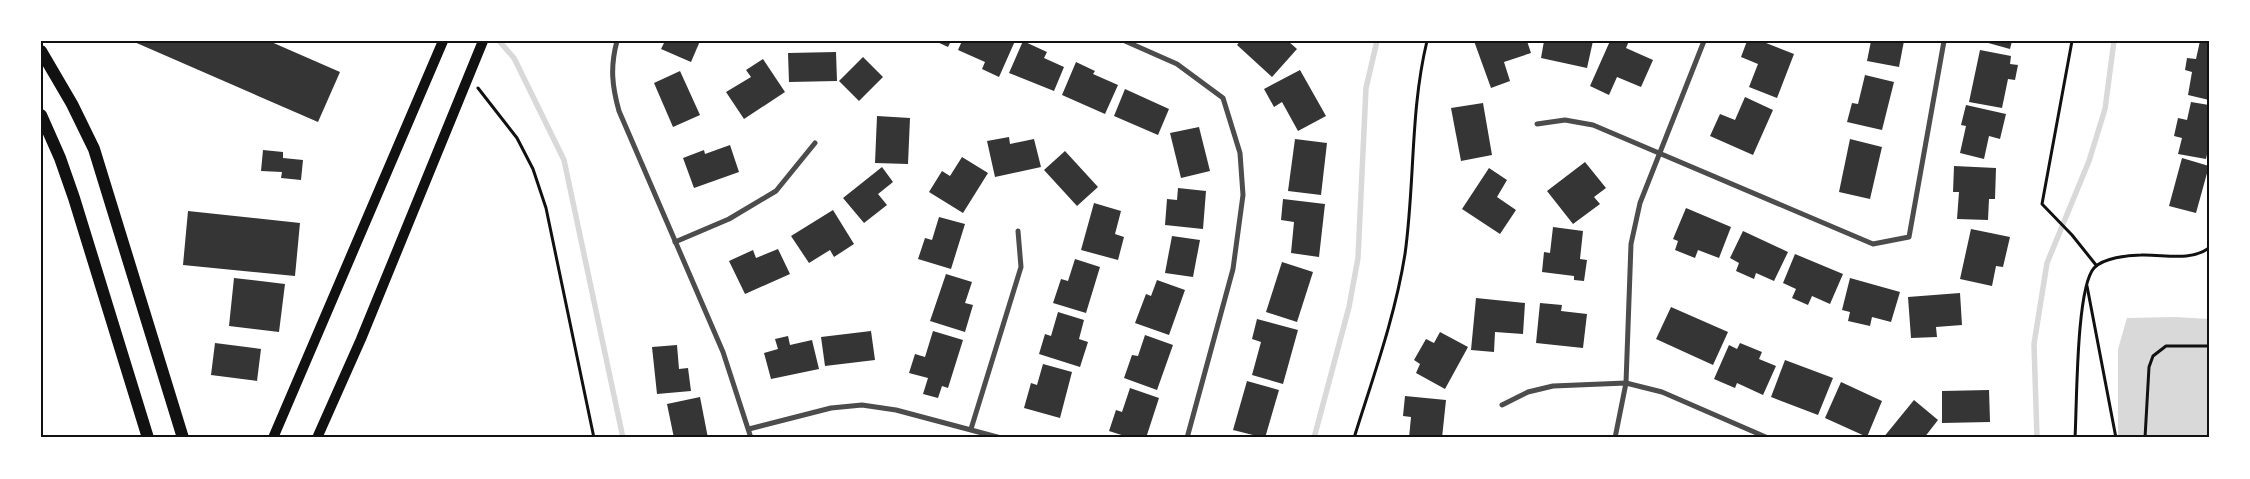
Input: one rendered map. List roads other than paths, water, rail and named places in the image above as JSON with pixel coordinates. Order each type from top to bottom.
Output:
[{"type":"main road","points":[[273,438],[443,41]]},
{"type":"main road","points":[[317,438],[361,339],[482,45]]},
{"type":"main road","points":[[41,51],[72,104],[94,149],[183,438]]},
{"type":"main road","points":[[41,115],[52,137],[74,198],[148,438]]},
{"type":"street","points":[[616,41],[612,62],[613,88],[619,111],[723,352],[751,438]]},
{"type":"street","points":[[1125,41],[1178,64],[1223,98],[1240,152],[1243,195],[1239,236],[1233,269],[1187,438]]},
{"type":"street","points":[[1615,438],[1626,383],[1631,244],[1640,203],[1704,41]]},
{"type":"street","points":[[1537,124],[1565,120],[1593,125],[1873,244],[1909,237],[1944,41]]},
{"type":"street","points":[[675,242],[729,219],[776,190],[815,142]]},
{"type":"street","points":[[971,429],[1021,266],[1018,231]]},
{"type":"street","points":[[1502,405],[1528,392],[1554,386],[1626,383],[1662,392],[1768,438]]},
{"type":"street","points":[[749,429],[831,408],[862,405],[896,410],[1001,438]]},
{"type":"waterway","points":[[499,41],[514,58],[564,160],[623,438]]},
{"type":"waterway","points":[[1314,438],[1349,307],[1358,258],[1366,88],[1377,41]]},
{"type":"waterway","points":[[2037,438],[2034,344],[2047,263],[2089,161],[2105,109],[2114,41]]}]
